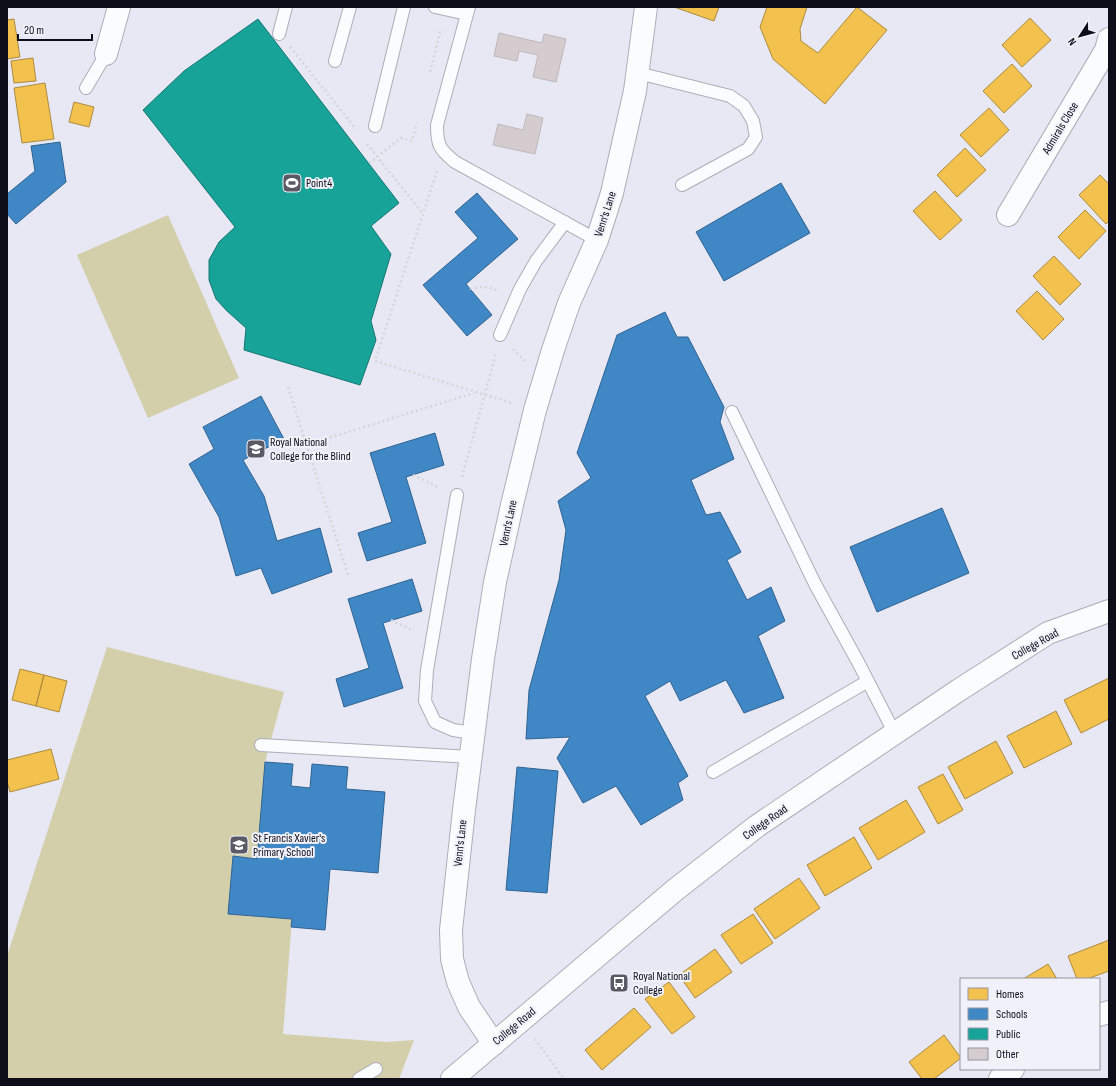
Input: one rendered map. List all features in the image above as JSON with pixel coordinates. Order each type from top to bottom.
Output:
[{"type":"street","points":[[106,54],[119,7]]},
{"type":"street","name":"Venn's Lane","points":[[494,1044],[469,1007],[458,982],[452,959],[451,930],[470,757],[483,659],[495,582],[535,410],[569,303],[597,240],[612,193],[635,91],[646,7]]},
{"type":"street","name":"Admirals Close","points":[[1008,215],[1106,50],[1109,39]]},
{"type":"street","name":"College Road","points":[[452,1079],[675,890],[757,826],[959,690],[1048,633],[1109,611]]},
{"type":"street","points":[[1000,1079],[1012,1070]]},
{"type":"lane","points":[[279,34],[286,7]]},
{"type":"lane","points":[[335,61],[350,7]]},
{"type":"lane","points":[[375,126],[404,7]]},
{"type":"lane","points":[[435,7],[468,11],[437,125],[437,140],[443,152],[455,162],[597,240]]},
{"type":"lane","points":[[86,88],[106,54]]},
{"type":"lane","points":[[638,73],[730,96],[744,106],[754,121],[756,137],[748,149],[682,184]]},
{"type":"lane","points":[[500,335],[520,289],[536,261],[565,222]]},
{"type":"lane","points":[[732,412],[815,584],[895,734]]},
{"type":"lane","points":[[457,495],[427,670],[425,701],[436,722],[453,730],[473,733]]},
{"type":"lane","points":[[713,772],[868,681]]},
{"type":"lane","points":[[261,745],[470,757]]},
{"type":"lane","points":[[359,1079],[376,1069]]},
{"type":"path","points":[[429,76],[440,32],[460,38]]},
{"type":"path","points":[[279,34],[358,132]]},
{"type":"path","points":[[369,163],[401,138],[412,141],[418,120]]},
{"type":"path","points":[[363,138],[423,214]]},
{"type":"path","points":[[443,152],[375,361],[535,410]]},
{"type":"path","points":[[470,289],[481,286],[494,288],[516,300]]},
{"type":"path","points":[[500,335],[544,381]]},
{"type":"path","points":[[413,475],[457,495],[500,335]]},
{"type":"path","points":[[288,387],[349,578]]},
{"type":"path","points":[[306,444],[476,392]]},
{"type":"path","points":[[391,620],[432,639]]},
{"type":"path","points":[[521,1020],[564,1079]]},
{"type":"shaded area","points":[[168,215],[239,378],[148,418],[77,255]]},
{"type":"shaded area","name":"St Francis Xavier's Primary School","points":[[107,647],[284,692],[265,762],[257,859],[233,856],[228,914],[292,919],[283,1034],[386,1042],[414,1040],[399,1079],[8,1079],[7,956]]},
{"type":"building: Homes","points":[[674,7],[719,7],[714,21]]},
{"type":"building: Homes","points":[[767,7],[807,7],[800,29],[801,41],[818,53],[857,7],[887,30],[825,104],[773,59],[760,27]]},
{"type":"building: Homes","points":[[1030,18],[1051,40],[1022,67],[1002,45]]},
{"type":"building: Homes","points":[[14,19],[20,57],[7,59],[7,20]]},
{"type":"building: Homes","points":[[33,58],[36,81],[14,83],[11,61]]},
{"type":"building: Homes","points":[[1012,64],[1032,86],[1004,113],[983,91]]},
{"type":"building: Homes","points":[[45,83],[54,139],[22,143],[14,88]]},
{"type":"building: Homes","points":[[74,102],[94,107],[89,127],[69,122]]},
{"type":"building: Homes","points":[[989,108],[1009,130],[981,157],[960,135]]},
{"type":"building: Homes","points":[[965,148],[986,170],[957,197],[937,175]]},
{"type":"building: Homes","points":[[1100,175],[1109,184],[1109,221],[1106,224],[1079,195]]},
{"type":"building: Homes","points":[[935,191],[962,220],[940,240],[913,211]]},
{"type":"building: Homes","points":[[1085,210],[1106,231],[1079,259],[1058,237]]},
{"type":"building: Homes","points":[[1054,256],[1081,284],[1060,305],[1033,276]]},
{"type":"building: Homes","points":[[1037,291],[1064,319],[1043,340],[1016,311]]},
{"type":"building: Homes","points":[[20,669],[44,675],[36,706],[12,700]]},
{"type":"building: Homes","points":[[44,675],[67,681],[59,712],[36,706]]},
{"type":"building: Homes","points":[[1109,678],[1109,719],[1081,733],[1064,700]]},
{"type":"building: Homes","points":[[1056,711],[1072,744],[1024,768],[1007,736]]},
{"type":"building: Homes","points":[[996,741],[1013,773],[965,799],[948,767]]},
{"type":"building: Homes","points":[[51,749],[59,779],[10,792],[7,781],[7,760]]},
{"type":"building: Homes","points":[[943,774],[963,810],[938,824],[918,787]]},
{"type":"building: Homes","points":[[906,800],[925,832],[878,860],[859,828]]},
{"type":"building: Homes","points":[[854,837],[872,868],[825,896],[807,865]]},
{"type":"building: Homes","points":[[799,878],[820,908],[775,939],[754,909]]},
{"type":"building: Homes","points":[[753,914],[773,943],[741,964],[721,935]]},
{"type":"building: Homes","points":[[1109,940],[1109,971],[1090,978],[1077,978],[1068,956]]},
{"type":"building: Homes","points":[[715,949],[732,972],[695,998],[679,975]]},
{"type":"building: Homes","points":[[1048,964],[1056,978],[1025,978]]},
{"type":"building: Homes","points":[[669,982],[695,1017],[672,1034],[645,999]]},
{"type":"building: Homes","points":[[634,1008],[651,1027],[602,1070],[585,1050]]},
{"type":"building: Homes","points":[[944,1035],[960,1057],[960,1059],[934,1079],[922,1079],[909,1062]]},
{"type":"building: Schools","points":[[60,142],[66,182],[16,224],[7,214],[7,194],[35,171],[31,146]]},
{"type":"building: Schools","points":[[781,183],[810,233],[724,281],[696,232]]},
{"type":"building: Schools","points":[[477,193],[518,239],[466,284],[492,315],[467,336],[423,285],[478,238],[455,212]]},
{"type":"building: Schools","points":[[665,312],[677,337],[688,337],[724,407],[720,422],[734,459],[691,480],[706,515],[720,512],[741,552],[727,560],[747,600],[771,587],[785,621],[758,636],[784,698],[744,713],[726,680],[680,701],[670,681],[645,696],[688,776],[678,783],[683,800],[641,825],[616,786],[583,803],[557,758],[570,737],[526,739],[529,690],[559,580],[566,530],[558,501],[591,478],[577,453],[617,335]]},
{"type":"building: Schools","points":[[261,396],[284,439],[243,460],[264,496],[277,541],[320,528],[332,572],[272,594],[261,568],[236,576],[219,517],[189,464],[214,449],[203,427]]},
{"type":"building: Schools","points":[[435,433],[444,465],[406,477],[426,543],[367,561],[358,533],[392,522],[370,453]]},
{"type":"building: Schools","points":[[942,508],[969,573],[877,612],[850,547]]},
{"type":"building: Schools","points":[[412,579],[422,611],[383,623],[403,688],[344,707],[336,679],[369,668],[348,599]]},
{"type":"building: Schools","points":[[265,762],[293,764],[291,786],[310,788],[312,764],[348,767],[346,789],[385,792],[378,873],[330,869],[325,930],[291,927],[292,919],[228,914],[233,856],[257,859]]},
{"type":"building: Schools","points":[[517,767],[558,771],[547,893],[506,890]]},
{"type":"building: Public","name":"Point4","points":[[258,19],[399,203],[371,226],[391,254],[371,321],[376,340],[360,385],[244,350],[246,328],[216,299],[209,280],[209,260],[219,242],[235,227],[143,110],[184,71]]},
{"type":"building: Other","points":[[499,33],[542,43],[544,34],[566,39],[556,82],[533,77],[538,55],[519,51],[517,61],[494,56]]},
{"type":"building: Other","points":[[527,114],[543,118],[535,154],[493,145],[498,124],[523,130]]},
{"type":"place","name":"Point4","points":[[292,183]]},
{"type":"place","name":"Royal National College for the Blind","points":[[256,449]]},
{"type":"place","name":"St Francis Xavier's Primary School","points":[[239,845]]},
{"type":"place","name":"Royal National College","points":[[619,983]]}]
